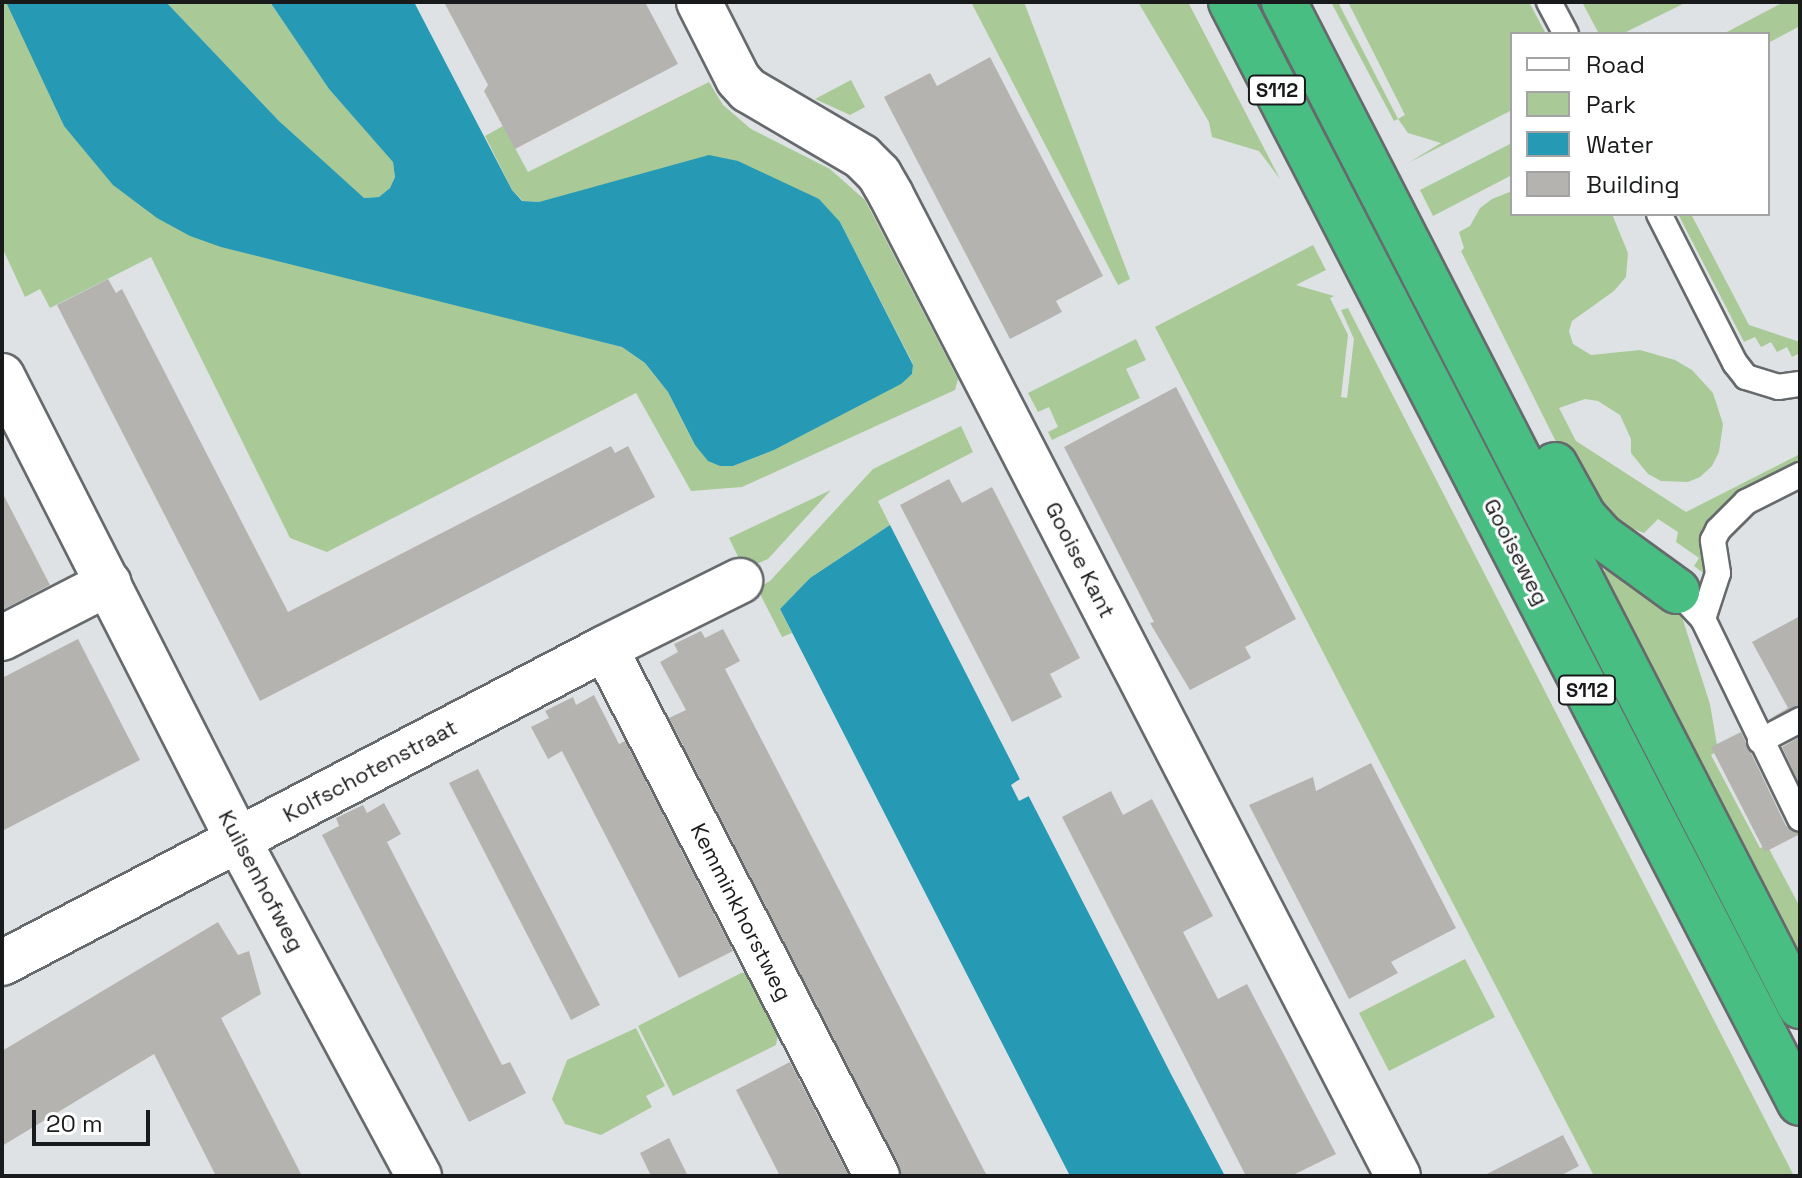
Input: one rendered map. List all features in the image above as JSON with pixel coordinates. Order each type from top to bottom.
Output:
[{"type":"highway","name":"Gooiseweg","points":[[1231,2],[1800,1103]]},
{"type":"highway","name":"Gooiseweg","points":[[1284,2],[1800,1006]]},
{"type":"highway","points":[[1483,388],[1526,411],[1584,517],[1622,553],[1690,605]]},
{"type":"street","name":"Gooise Kant","points":[[699,2],[738,79],[748,90],[773,108],[837,140],[862,157],[879,174],[1398,1176]]},
{"type":"street","name":"Kuilsenhofweg","points":[[2,376],[12,420],[109,583],[238,840],[419,1176]]},
{"type":"street","name":"Kolfschotenstraat","points":[[2,963],[605,648],[740,581]]},
{"type":"street","points":[[2,638],[109,583]]},
{"type":"street","name":"Kemminkhorstweg","points":[[605,648],[877,1176]]},
{"type":"lane","points":[[1549,2],[1565,32]]},
{"type":"lane","points":[[1660,216],[1735,363],[1746,377],[1778,387],[1800,384]]},
{"type":"lane","points":[[1800,475],[1746,502],[1718,530],[1713,540],[1718,573],[1690,605],[1800,819]]},
{"type":"lane","points":[[1760,741],[1800,720]]},
{"type":"green space","points":[[2,2],[6,2],[22,32],[64,126],[190,236],[622,347],[645,363],[668,392],[695,445],[720,466],[733,466],[774,450],[900,384],[912,374],[913,364],[840,222],[523,201],[512,190],[485,136],[503,126],[528,172],[709,82],[723,105],[751,129],[830,169],[865,200],[958,379],[955,390],[742,487],[691,491],[636,393],[327,552],[290,538],[151,257],[50,308],[40,289],[25,297],[2,247]]},
{"type":"green space","points":[[166,2],[270,2],[329,89],[393,161],[395,177],[390,188],[379,197],[363,198],[353,190],[279,121]]},
{"type":"green space","points":[[971,2],[1024,2],[1130,279],[1118,285]]},
{"type":"green space","points":[[1138,2],[1188,2],[1280,179],[1259,151],[1212,137],[1209,122]]},
{"type":"green space","points":[[1331,2],[1338,2],[1398,119],[1394,121]]},
{"type":"green space","points":[[1348,2],[1529,2],[1545,32],[1510,32],[1510,111],[1408,163],[1441,143],[1408,133],[1398,119],[1405,115]]},
{"type":"green space","points":[[1582,2],[1687,2],[1626,32],[1598,32]]},
{"type":"green space","points":[[1784,2],[1800,2],[1800,26],[1770,42],[1770,32],[1727,32]]},
{"type":"green space","points":[[851,80],[865,107],[850,115],[815,99]]},
{"type":"green space","points":[[1510,144],[1510,176],[1433,216],[1420,190]]},
{"type":"green space","points":[[1510,192],[1510,216],[1613,216],[1628,253],[1626,277],[1614,291],[1572,321],[1569,331],[1573,344],[1591,355],[1640,350],[1675,360],[1692,370],[1713,393],[1723,424],[1719,452],[1712,466],[1700,477],[1688,482],[1661,481],[1648,474],[1631,453],[1631,439],[1620,415],[1598,401],[1585,399],[1559,408],[1576,441],[1686,512],[1800,454],[1800,465],[1721,509],[1713,518],[1702,544],[1706,575],[1694,566],[1699,558],[1676,542],[1678,532],[1658,519],[1644,533],[1617,523],[1566,462],[1461,251],[1464,248],[1459,232],[1470,226],[1480,208]]},
{"type":"green space","points":[[1679,216],[1692,216],[1749,325],[1800,342],[1800,353],[1792,357],[1787,347],[1777,352],[1771,342],[1761,347],[1755,337],[1744,342]]},
{"type":"green space","points":[[1313,245],[1326,270],[1296,285],[1334,296],[1330,298],[1348,335],[1341,397],[1347,398],[1354,339],[1341,310],[1348,308],[1794,1176],[1594,1176],[1155,327]]},
{"type":"green space","points":[[1136,339],[1146,360],[1126,369],[1140,398],[1052,440],[1048,432],[1058,427],[1049,407],[1038,412],[1028,393]]},
{"type":"green space","points":[[961,426],[973,452],[878,501],[890,525],[810,578],[780,609],[792,633],[782,637],[757,588],[770,581],[873,469]]},
{"type":"green space","points":[[831,490],[768,559],[744,569],[729,538]]},
{"type":"green space","points":[[1614,565],[1680,611],[1710,704],[1718,751],[1711,755],[1760,848],[1767,845],[1800,907],[1800,958],[1603,575],[1605,569]]},
{"type":"green space","points":[[1465,959],[1495,1017],[1389,1071],[1359,1013]]},
{"type":"green space","points":[[751,972],[780,1021],[776,1045],[673,1096],[638,1026],[741,973]]},
{"type":"green space","points":[[636,1028],[665,1086],[646,1096],[652,1107],[601,1135],[565,1124],[552,1099],[567,1060]]},
{"type":"water","points":[[6,2],[166,2],[279,121],[364,198],[379,197],[390,188],[395,177],[393,162],[329,89],[270,2],[414,2],[512,190],[522,201],[539,202],[709,155],[738,161],[819,199],[840,222],[913,365],[912,374],[901,384],[774,450],[733,466],[720,466],[708,461],[695,445],[668,392],[645,363],[622,347],[221,247],[190,236],[157,218],[113,185],[64,126]]},
{"type":"water","points":[[890,525],[1225,1176],[1070,1176],[780,609],[810,578]]},
{"type":"pier","points":[[1007,745],[1040,808],[1036,810],[1029,796],[1019,801],[1011,785],[1020,779],[1004,746]]},
{"type":"building","points":[[444,2],[645,2],[678,64],[515,149],[484,91],[488,85]]},
{"type":"building","points":[[990,57],[1103,276],[1056,301],[1062,312],[1010,339],[884,97],[930,73],[937,86]]},
{"type":"building","points":[[108,279],[116,293],[122,289],[288,612],[611,446],[615,453],[628,446],[655,497],[260,701],[57,305]]},
{"type":"building","points":[[1176,387],[1296,619],[1245,647],[1251,658],[1190,690],[1150,623],[1154,622],[1064,447]]},
{"type":"building","points":[[949,479],[962,503],[992,487],[1080,658],[1050,674],[1062,697],[1012,722],[900,505]]},
{"type":"building","points":[[2,492],[50,585],[2,610]]},
{"type":"building","points":[[1800,616],[1800,705],[1768,720],[1788,708],[1752,642]]},
{"type":"building","points":[[723,629],[740,661],[725,669],[987,1176],[902,1176],[669,718],[686,710],[660,662],[678,652],[674,644],[701,631],[705,638]]},
{"type":"building","points":[[78,639],[140,760],[2,831],[2,678]]},
{"type":"building","points":[[594,695],[619,744],[625,741],[733,951],[679,978],[562,751],[548,759],[531,727],[549,718],[545,711],[573,697],[576,705]]},
{"type":"building","points":[[1741,732],[1786,826],[1800,834],[1765,852],[1711,747]]},
{"type":"building","points":[[1800,737],[1800,785],[1782,747]]},
{"type":"building","points":[[1371,763],[1456,928],[1391,962],[1398,973],[1349,999],[1249,805],[1313,777],[1316,791]]},
{"type":"building","points":[[478,769],[600,1005],[571,1020],[449,783]]},
{"type":"building","points":[[1111,791],[1123,815],[1152,799],[1213,916],[1183,932],[1218,999],[1247,984],[1336,1154],[1291,1176],[1246,1176],[1062,817]]},
{"type":"building","points":[[384,803],[401,834],[387,842],[502,1065],[510,1062],[526,1093],[469,1122],[322,835],[339,826],[336,818],[363,805],[367,813]]},
{"type":"building","points":[[218,922],[238,955],[249,951],[261,994],[221,1018],[302,1176],[216,1176],[154,1054],[2,1146],[2,1051]]},
{"type":"building","points":[[790,1062],[849,1176],[780,1176],[736,1090]]},
{"type":"building","points":[[1563,1135],[1579,1166],[1560,1176],[1483,1176]]},
{"type":"building","points":[[669,1138],[688,1176],[651,1176],[640,1153]]}]
